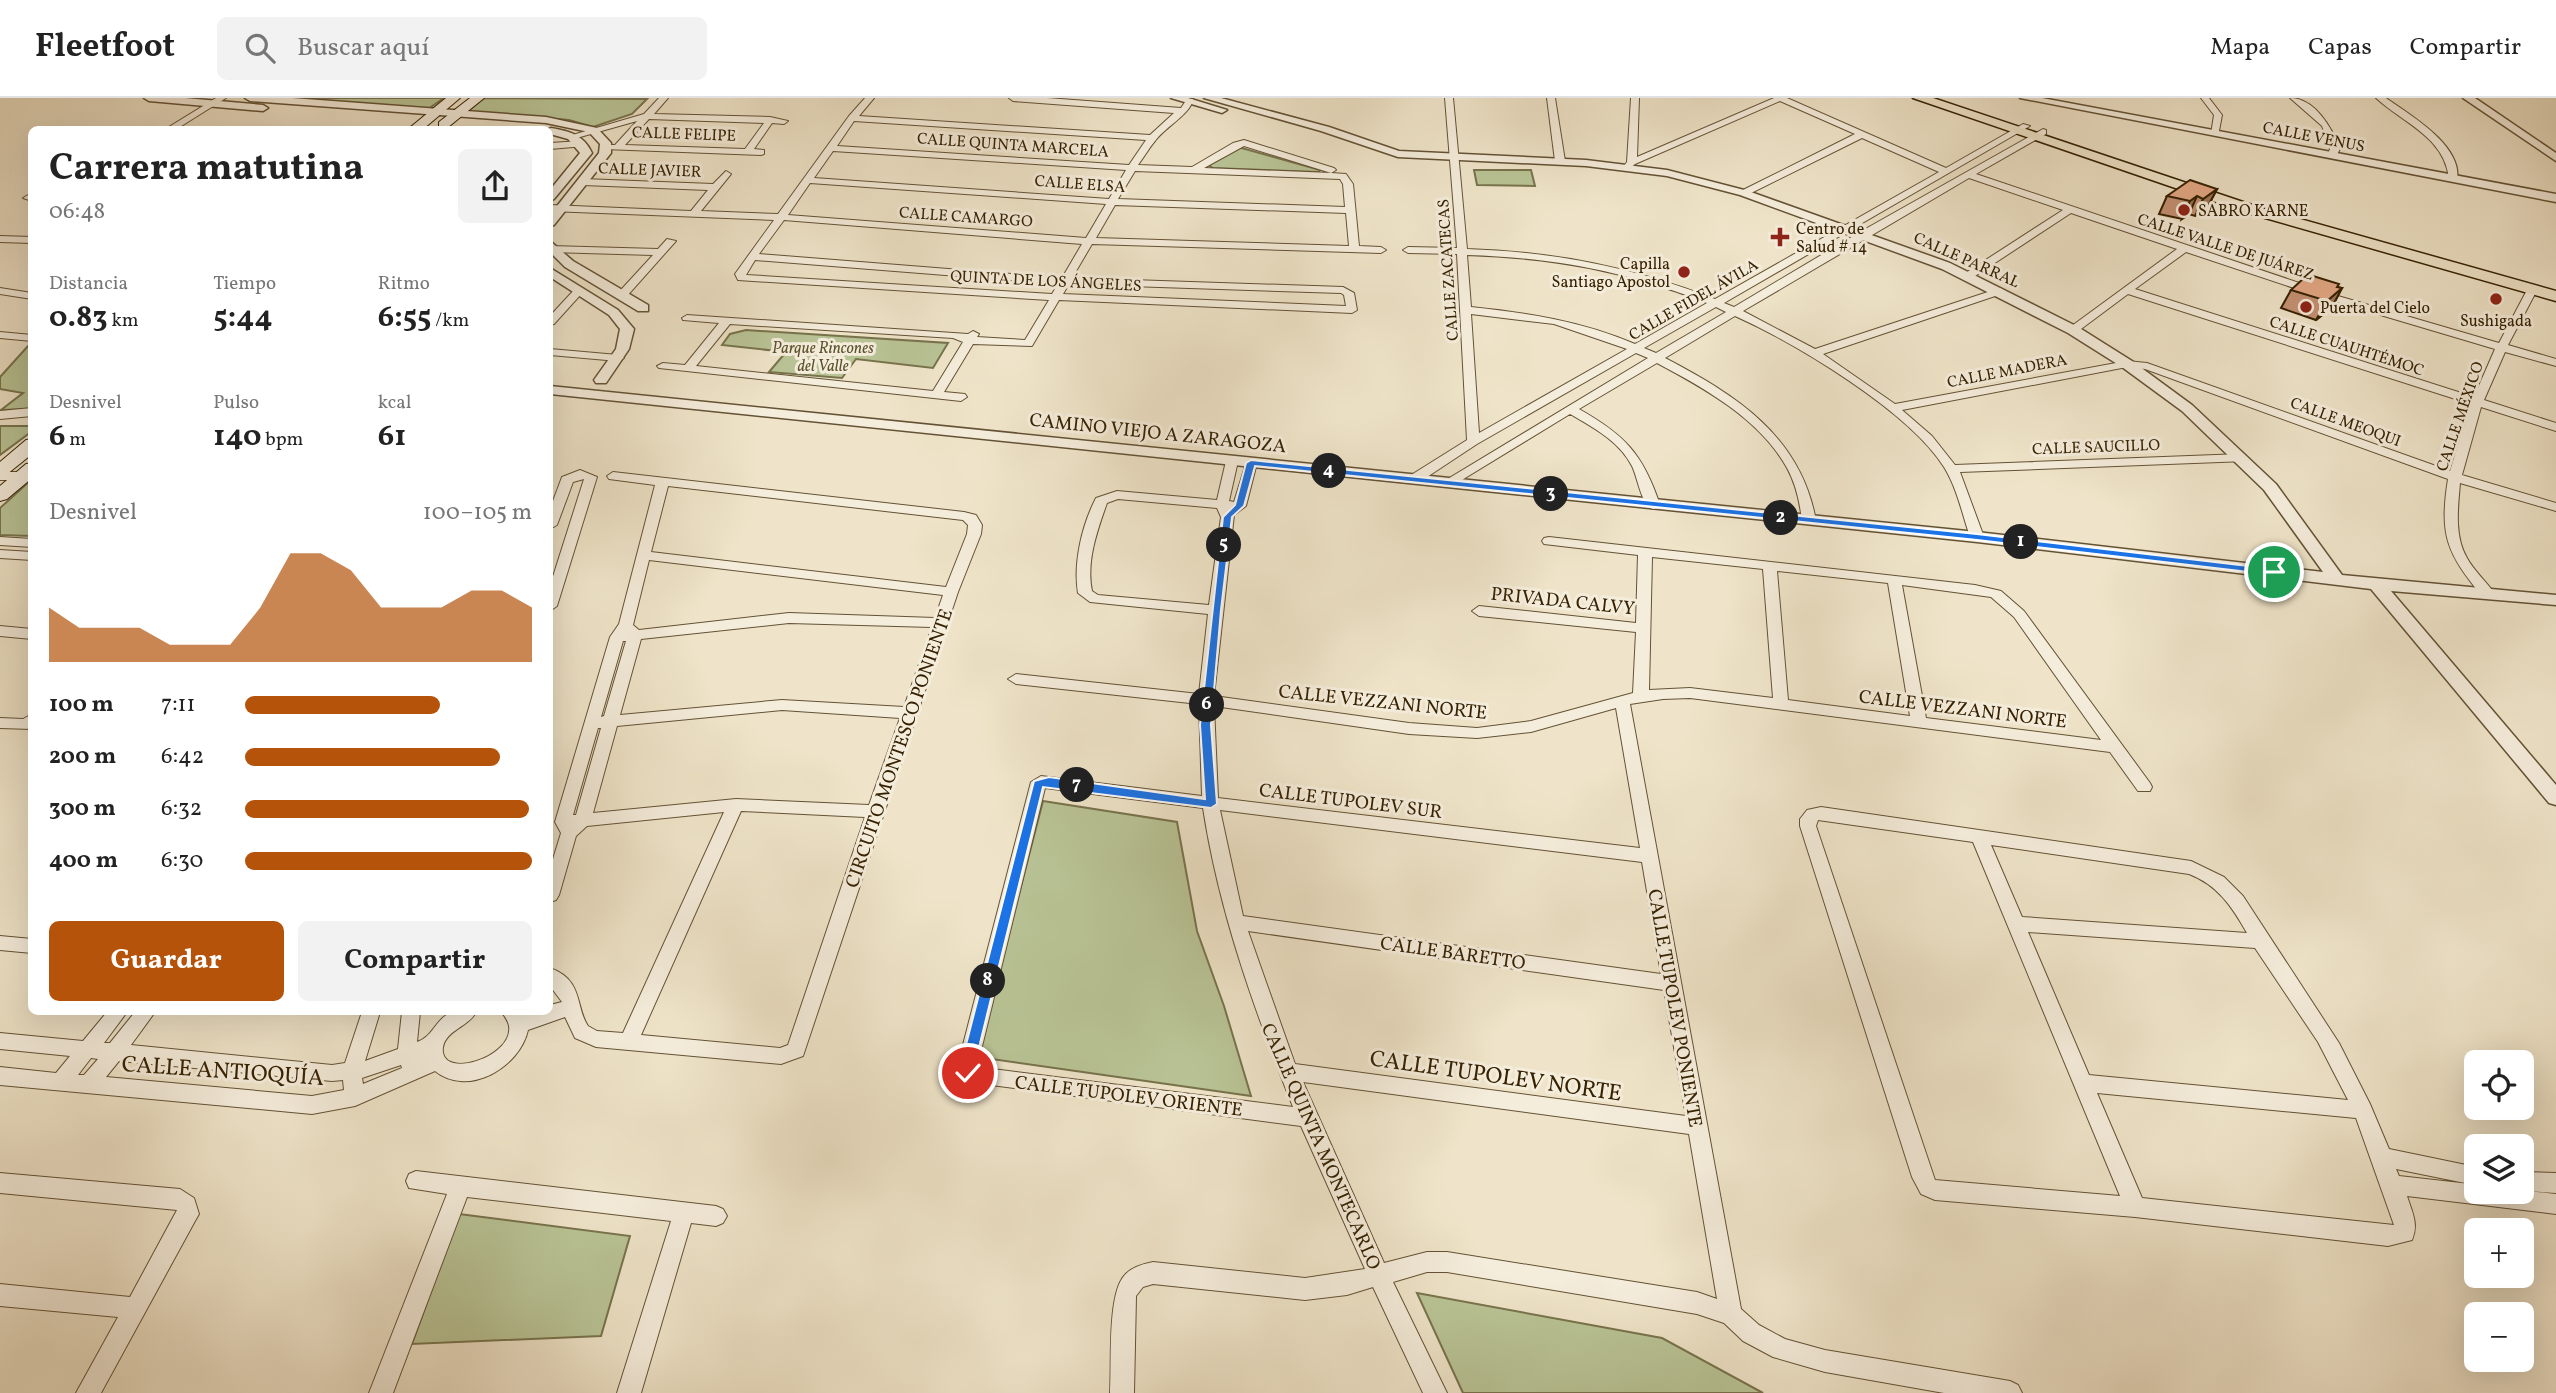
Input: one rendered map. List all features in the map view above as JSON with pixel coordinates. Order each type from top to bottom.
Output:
[{"type":"main road","points":[[418,126],[454,98]]},
{"type":"main road","points":[[448,121],[478,98]]},
{"type":"main road","points":[[1920,98],[2417,249],[2556,285]]},
{"type":"main road","points":[[1945,98],[2029,132],[2256,211],[2556,296]]},
{"type":"main road","points":[[9,480],[28,450]]},
{"type":"street","points":[[149,98],[210,105],[431,116]]},
{"type":"street","points":[[175,126],[222,98]]},
{"type":"street","points":[[250,98],[291,99],[501,126]]},
{"type":"street","points":[[554,208],[583,182],[612,146],[664,98]]},
{"type":"street","points":[[753,257],[852,118],[870,98]]},
{"type":"street","points":[[1013,98],[1172,114]]},
{"type":"street","name":"CALLE PARRAL","points":[[1209,98],[1325,129],[1391,153],[1455,158]]},
{"type":"street","name":"CALLE ZACATECAS","points":[[1449,98],[1462,251],[1473,441]]},
{"type":"street","points":[[1550,98],[1560,161]]},
{"type":"street","points":[[1635,98],[1630,164],[1781,98],[1945,171]]},
{"type":"street","name":"CALLE VENUS","points":[[2025,98],[2099,105]]},
{"type":"street","name":"CALLE VENUS","points":[[2060,98],[2334,153],[2556,191]]},
{"type":"street","points":[[2205,98],[2216,110],[2216,130]]},
{"type":"street","points":[[2294,98],[2326,125],[2334,153]]},
{"type":"street","points":[[2380,98],[2438,142],[2454,175]]},
{"type":"street","points":[[2468,98],[2556,158]]},
{"type":"street","points":[[687,318],[1028,342],[1132,168],[1152,138],[1183,101]]},
{"type":"street","name":"CALLE PARRAL","points":[[1183,101],[1288,128],[1383,158],[1630,164],[1744,193],[1864,234],[1969,276],[2073,330],[2127,364],[2188,408],[2270,487],[2336,579]]},
{"type":"street","points":[[553,145],[577,140],[593,130],[647,116],[784,121]]},
{"type":"street","points":[[852,118],[1152,138]]},
{"type":"street","points":[[448,121],[546,120],[593,130],[612,146]]},
{"type":"street","points":[[748,151],[770,120]]},
{"type":"street","points":[[553,131],[577,140],[586,153],[553,194]]},
{"type":"street","name":"CALLE FIDEL ÁVILA","points":[[1413,480],[1473,441],[1638,350],[1945,171],[2029,132]]},
{"type":"street","name":"CALLE FIDEL ÁVILA","points":[[1447,483],[1864,234],[1969,175],[2029,132]]},
{"type":"street","points":[[1744,193],[1862,134]]},
{"type":"street","points":[[1192,171],[1236,145],[1244,144],[1255,145],[1343,176],[1348,184],[1354,248]]},
{"type":"street","name":"CALLE FELIPE","points":[[612,146],[761,152]]},
{"type":"street","name":"CALLE QUINTA MARCELA","points":[[831,148],[1132,168],[1343,176]]},
{"type":"street","points":[[695,212],[726,174]]},
{"type":"street","name":"CALLE VALLE DE JUÁREZ","points":[[1969,175],[2183,249],[2499,348],[2556,363]]},
{"type":"street","name":"CALLE VENUS","points":[[2454,175],[2556,198]]},
{"type":"street","name":"CALLE ELSA","points":[[808,180],[1112,202],[1351,210]]},
{"type":"street","name":"CALLE JAVIER","points":[[583,182],[716,187]]},
{"type":"street","name":"CALLE CAMARGO","points":[[554,208],[782,217],[1089,241],[1381,250]]},
{"type":"street","points":[[1969,276],[2069,210]]},
{"type":"street","points":[[0,239],[28,240]]},
{"type":"street","points":[[624,295],[671,241]]},
{"type":"street","points":[[553,247],[661,252]]},
{"type":"street","points":[[2073,330],[2183,249]]},
{"type":"street","points":[[553,250],[569,264],[643,308]]},
{"type":"street","points":[[1408,250],[1539,257],[1602,266],[1670,286],[1735,312],[1814,353],[1892,408],[1937,450],[1951,469],[1977,537]]},
{"type":"street","name":"QUINTA DE LOS ÁNGELES","points":[[753,257],[1066,281],[1343,290],[1349,293],[1352,310],[743,279],[740,274],[753,257]]},
{"type":"street","points":[[553,274],[578,292],[615,311],[624,320],[627,330],[625,343],[618,358],[601,380]]},
{"type":"street","points":[[0,286],[28,287]]},
{"type":"street","name":"CALLE MÉXICO","points":[[2487,593],[2456,552],[2453,541],[2453,477],[2499,348],[2532,290]]},
{"type":"street","points":[[0,291],[28,295]]},
{"type":"street","points":[[1814,353],[2000,291]]},
{"type":"street","name":"CALLE CUAUHTÉMOC","points":[[2129,291],[2478,404],[2556,426]]},
{"type":"street","points":[[553,319],[578,292]]},
{"type":"street","points":[[1465,310],[1556,321],[1638,350],[1705,385],[1760,426],[1793,466],[1801,484],[1810,521]]},
{"type":"street","points":[[688,368],[727,321]]},
{"type":"street","points":[[0,325],[28,328]]},
{"type":"street","points":[[0,334],[28,338]]},
{"type":"street","points":[[936,395],[971,337]]},
{"type":"street","points":[[553,352],[618,358]]},
{"type":"street","name":"CALLE MADERA","points":[[1892,408],[2127,364]]},
{"type":"street","name":"CALLE MEOQUI","points":[[2127,364],[2161,370],[2453,477],[2556,507]]},
{"type":"street","points":[[663,366],[961,397]]},
{"type":"street","name":"CAMINO VIEJO A ZARAGOZA","points":[[553,390],[1977,537],[2376,584],[2556,600]]},
{"type":"street","points":[[1572,410],[1623,442],[1637,461],[1653,505]]},
{"type":"street","points":[[0,416],[28,412]]},
{"type":"street","points":[[0,416],[28,420]]},
{"type":"street","name":"CALLE SAUCILLO","points":[[1951,469],[2242,458]]},
{"type":"street","name":"CALLE QUINTA MONTECARLO","points":[[1232,461],[1230,509],[1207,699],[1206,738],[1211,804],[1235,922],[1261,1006],[1306,1118],[1435,1393]]},
{"type":"street","name":"CALLE QUINTA MONTECARLO","points":[[1230,509],[1251,463]]},
{"type":"street","points":[[553,517],[567,480],[580,474],[592,477],[553,597]]},
{"type":"street","name":"CIRCUITO MONTESCO PONIENTE","points":[[553,979],[564,989],[573,1008],[576,1028],[596,1039],[780,1056],[796,1050],[874,812],[974,534],[975,525],[971,518],[613,477]]},
{"type":"street","points":[[583,820],[613,721],[626,632],[662,483]]},
{"type":"street","points":[[1216,610],[1095,599],[1085,593],[1082,581],[1094,517],[1101,501],[1108,496],[1230,509]]},
{"type":"street","points":[[0,541],[28,542]]},
{"type":"street","points":[[1549,541],[1975,589],[1996,594],[2019,614],[2144,787]]},
{"type":"street","points":[[1641,695],[1645,552]]},
{"type":"street","points":[[0,554],[28,556]]},
{"type":"street","points":[[644,555],[951,592]]},
{"type":"street","points":[[1770,566],[1781,705]]},
{"type":"street","points":[[1894,580],[1919,722]]},
{"type":"street","points":[[2376,584],[2556,797]]},
{"type":"street","name":"PRIVADA CALVY","points":[[1479,611],[1643,628]]},
{"type":"street","points":[[626,632],[789,618],[940,623]]},
{"type":"street","points":[[0,631],[28,634]]},
{"type":"street","points":[[553,882],[592,723],[626,632]]},
{"type":"street","name":"CALLE VEZZANI NORTE","points":[[1016,679],[1207,699],[1474,733],[1524,729],[1641,695],[1666,691],[2116,747]]},
{"type":"street","name":"CALLE TUPOLEV PONIENTE","points":[[1622,701],[1731,1315]]},
{"type":"street","points":[[592,723],[782,705],[909,713]]},
{"type":"street","points":[[0,723],[28,724]]},
{"type":"street","name":"CALLE TUPOLEV SUR","points":[[1049,781],[1211,804],[1649,856]]},
{"type":"street","name":"CALLE TUPOLEV ORIENTE","points":[[1049,781],[1041,782],[1037,786],[967,1068],[968,1073],[1306,1118]]},
{"type":"street","points":[[566,828],[583,820],[736,805],[874,812]]},
{"type":"street","points":[[629,1041],[736,805]]},
{"type":"street","points":[[1821,813],[2208,873],[2228,888],[2260,941],[2331,1048],[2363,1110],[2406,1227],[2404,1233],[2398,1236],[2135,1207],[1935,1190],[1928,1186],[1922,1177],[1808,819],[1813,814],[1821,813]]},
{"type":"street","points":[[1979,837],[2135,1207]]},
{"type":"street","name":"CALLE BARETTO","points":[[1235,922],[1671,983]]},
{"type":"street","points":[[2014,924],[2260,941]]},
{"type":"street","points":[[0,943],[28,946]]},
{"type":"street","points":[[553,1012],[573,1008]]},
{"type":"street","points":[[60,1082],[115,1015]]},
{"type":"street","points":[[89,1084],[144,1015]]},
{"type":"street","points":[[355,1097],[352,1072],[370,1015]]},
{"type":"street","points":[[410,1063],[411,1015]]},
{"type":"street","points":[[462,1015],[446,1026],[435,1053],[443,1070],[455,1073],[485,1068],[511,1048],[517,1036],[515,1018],[534,1015]]},
{"type":"street","name":"CALLE ANTIOQUÍA","points":[[0,1041],[317,1073],[352,1072],[410,1063]]},
{"type":"street","name":"CALLE ANTIOQUÍA","points":[[0,1076],[312,1105],[355,1097],[410,1063],[435,1053]]},
{"type":"street","name":"CALLE TUPOLEV NORTE","points":[[1289,1072],[1696,1126]]},
{"type":"street","points":[[2082,1083],[2363,1110]]},
{"type":"street","points":[[2381,1157],[2464,1174]]},
{"type":"street","points":[[416,1181],[716,1216]]},
{"type":"street","points":[[2534,1182],[2556,1183]]},
{"type":"street","points":[[0,1183],[180,1199],[187,1205],[188,1214],[88,1393]]},
{"type":"street","points":[[2392,1185],[2556,1204]]},
{"type":"street","points":[[381,1393],[461,1186]]},
{"type":"street","points":[[629,1393],[684,1213]]},
{"type":"street","points":[[1122,1393],[1125,1296],[1128,1287],[1139,1276],[1153,1273],[1306,1289],[1326,1288],[1380,1276],[1427,1262],[1471,1265],[1698,1303],[1731,1315],[1751,1333],[1781,1349],[1825,1362],[1970,1390],[2010,1393]]},
{"type":"street","points":[[0,1295],[135,1308]]},
{"type":"green space","points":[[444,98],[428,109],[300,100]]},
{"type":"green space","points":[[484,98],[647,99],[632,114],[593,127],[569,120],[467,112]]},
{"type":"green space","points":[[1238,147],[1320,170],[1213,168],[1208,165]]},
{"type":"green space","points":[[1474,170],[1531,170],[1535,186],[1477,185]]},
{"type":"green space","name":"Parque Rincones del Valle","points":[[746,330],[948,343],[933,368],[856,359],[842,378],[769,372],[786,352],[722,345],[730,334]]},
{"type":"green space","points":[[28,346],[28,409],[1,410],[23,393],[0,389],[0,377]]},
{"type":"green space","points":[[0,426],[28,426],[28,434],[0,455]]},
{"type":"green space","points":[[28,483],[28,536],[0,535],[0,508]]},
{"type":"green space","points":[[1043,801],[1177,822],[1197,931],[1224,1006],[1251,1096],[977,1057]]},
{"type":"green space","points":[[459,1214],[630,1236],[601,1336],[412,1344]]},
{"type":"green space","points":[[1417,1293],[1662,1338],[1763,1393],[1463,1393]]},
{"type":"building","points":[[2190,180],[2217,189],[2203,199],[2197,196],[2190,201],[2167,196]]},
{"type":"building","points":[[2313,276],[2339,284],[2337,287],[2342,288],[2327,301],[2291,290],[2305,277]]},
{"type":"place","name":"SABRO KARNE","points":[[2184,210]]},
{"type":"place","name":"Centro de Salud # 14","points":[[1780,237]]},
{"type":"place","name":"Capilla Santiago Apostol","points":[[1684,272]]},
{"type":"place","name":"Sushigada","points":[[2496,299]]},
{"type":"place","name":"Puerta del Cielo","points":[[2306,307]]},
{"type":"route","points":[[968,1073],[967,1068],[1038,784],[1049,781],[1211,804],[1205,725],[1216,610],[1228,517],[1239,506],[1251,463],[1977,537],[2274,572]]}]
